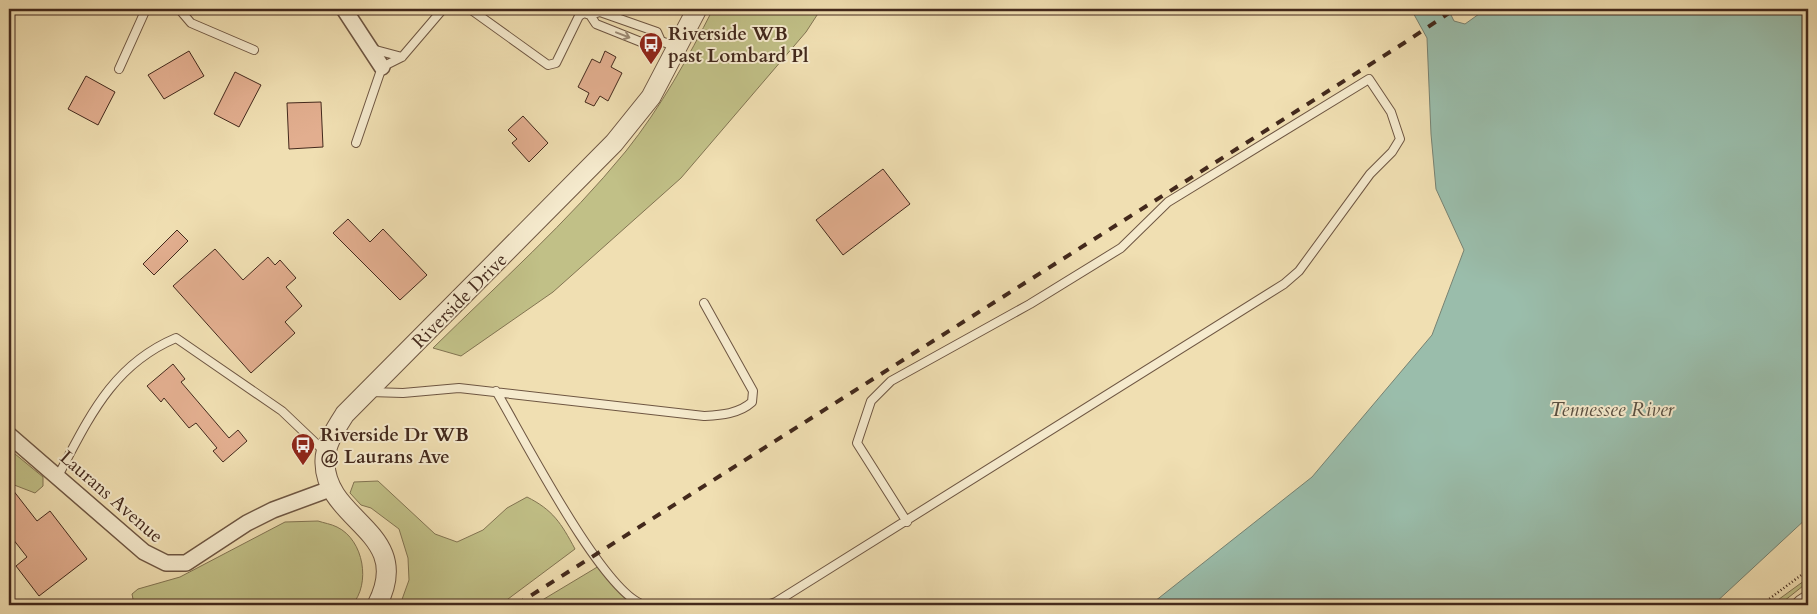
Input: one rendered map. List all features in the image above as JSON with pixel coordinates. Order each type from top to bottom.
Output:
[{"type":"street","points":[[344,9],[382,67]]},
{"type":"street","name":"Riverside Drive","points":[[330,489],[324,462],[332,436],[345,414],[614,144],[651,97],[669,44],[697,9]]},
{"type":"street","name":"Laurans Avenue","points":[[9,435],[144,552],[166,564],[186,563],[247,522],[273,510],[330,489]]},
{"type":"street","points":[[330,489],[370,532],[383,554],[386,571],[385,583],[377,605]]},
{"type":"street","points":[[1802,605],[1808,601]]},
{"type":"lane","points":[[119,69],[146,9]]},
{"type":"lane","points":[[179,9],[191,24],[254,50]]},
{"type":"lane","points":[[356,143],[382,67],[402,57],[442,9]]},
{"type":"lane","points":[[470,9],[548,65],[556,63],[584,12]]},
{"type":"lane","points":[[584,12],[600,12],[657,32],[669,44]]},
{"type":"lane","points":[[584,12],[596,24],[651,46],[669,44]]},
{"type":"lane","points":[[370,48],[402,57]]},
{"type":"lane","points":[[767,605],[784,598],[907,522],[1284,284],[1299,271],[1364,182],[1392,152],[1400,139],[1391,112],[1370,79],[1168,202],[1121,248],[1030,304],[891,381],[871,401],[857,443],[907,522]]},
{"type":"lane","points":[[368,392],[403,393],[459,388],[704,416],[723,415],[745,408],[752,402],[753,391],[704,303]]},
{"type":"lane","points":[[58,476],[87,419],[110,387],[158,346],[176,338],[282,411],[327,454]]},
{"type":"lane","points":[[496,391],[594,556],[625,595],[645,605]]},
{"type":"path","points":[[1761,605],[1766,604],[1808,570]]},
{"type":"shaded area","points":[[713,9],[821,9],[806,32],[681,178],[553,292],[461,356],[433,348],[557,228],[626,151],[651,117],[673,82]]},
{"type":"shaded area","points":[[9,449],[43,477],[43,486],[35,493],[9,483]]},
{"type":"shaded area","points":[[378,481],[435,534],[457,542],[483,530],[507,508],[527,497],[544,507],[556,518],[575,549],[500,605],[400,605],[409,580],[408,558],[399,529],[371,508],[361,505],[350,493],[354,482]]},
{"type":"shaded area","points":[[318,521],[335,526],[346,533],[359,552],[363,575],[358,596],[352,605],[134,604],[132,594],[138,589],[180,577],[285,522]]},
{"type":"shaded area","points":[[604,563],[636,605],[534,605]]},
{"type":"shaded area","points":[[1808,578],[1808,582],[1779,605],[1771,605]]},
{"type":"water","name":"Tennessee River","points":[[1411,9],[1448,9],[1454,21],[1465,24],[1486,9],[1808,9],[1808,517],[1713,605],[1150,605],[1312,477],[1432,335],[1464,250],[1436,189],[1431,134],[1427,38]]},
{"type":"building","points":[[189,51],[204,76],[164,99],[148,75]]},
{"type":"building","points":[[605,51],[616,57],[611,67],[622,73],[608,101],[600,96],[594,106],[585,102],[589,93],[578,87],[592,59],[600,63]]},
{"type":"building","points":[[235,72],[261,85],[239,127],[214,114]]},
{"type":"building","points":[[86,76],[115,92],[98,125],[68,109]]},
{"type":"building","points":[[321,102],[323,147],[289,149],[287,103]]},
{"type":"building","points":[[523,116],[548,143],[529,162],[512,143],[517,139],[508,130]]},
{"type":"building","points":[[883,169],[910,204],[843,255],[816,220]]},
{"type":"building","points":[[348,219],[370,242],[383,229],[427,275],[400,300],[333,233]]},
{"type":"building","points":[[177,230],[188,241],[154,275],[143,264]]},
{"type":"building","points":[[215,249],[243,280],[268,257],[275,265],[280,260],[296,278],[286,287],[302,306],[285,322],[295,333],[251,373],[173,286]]},
{"type":"building","points":[[173,364],[185,379],[181,382],[229,438],[238,430],[247,441],[223,462],[213,451],[217,448],[196,423],[189,428],[164,398],[161,402],[147,386]]},
{"type":"building","points":[[9,485],[37,521],[50,511],[87,559],[39,596],[16,566],[27,557],[9,534]]},
{"type":"railway","points":[[516,605],[1455,9]]},
{"type":"place","name":"Riverside WB past Lombard Pl","points":[[651,65]]},
{"type":"place","name":"Riverside Dr WB @ Laurans Ave","points":[[303,466]]}]
